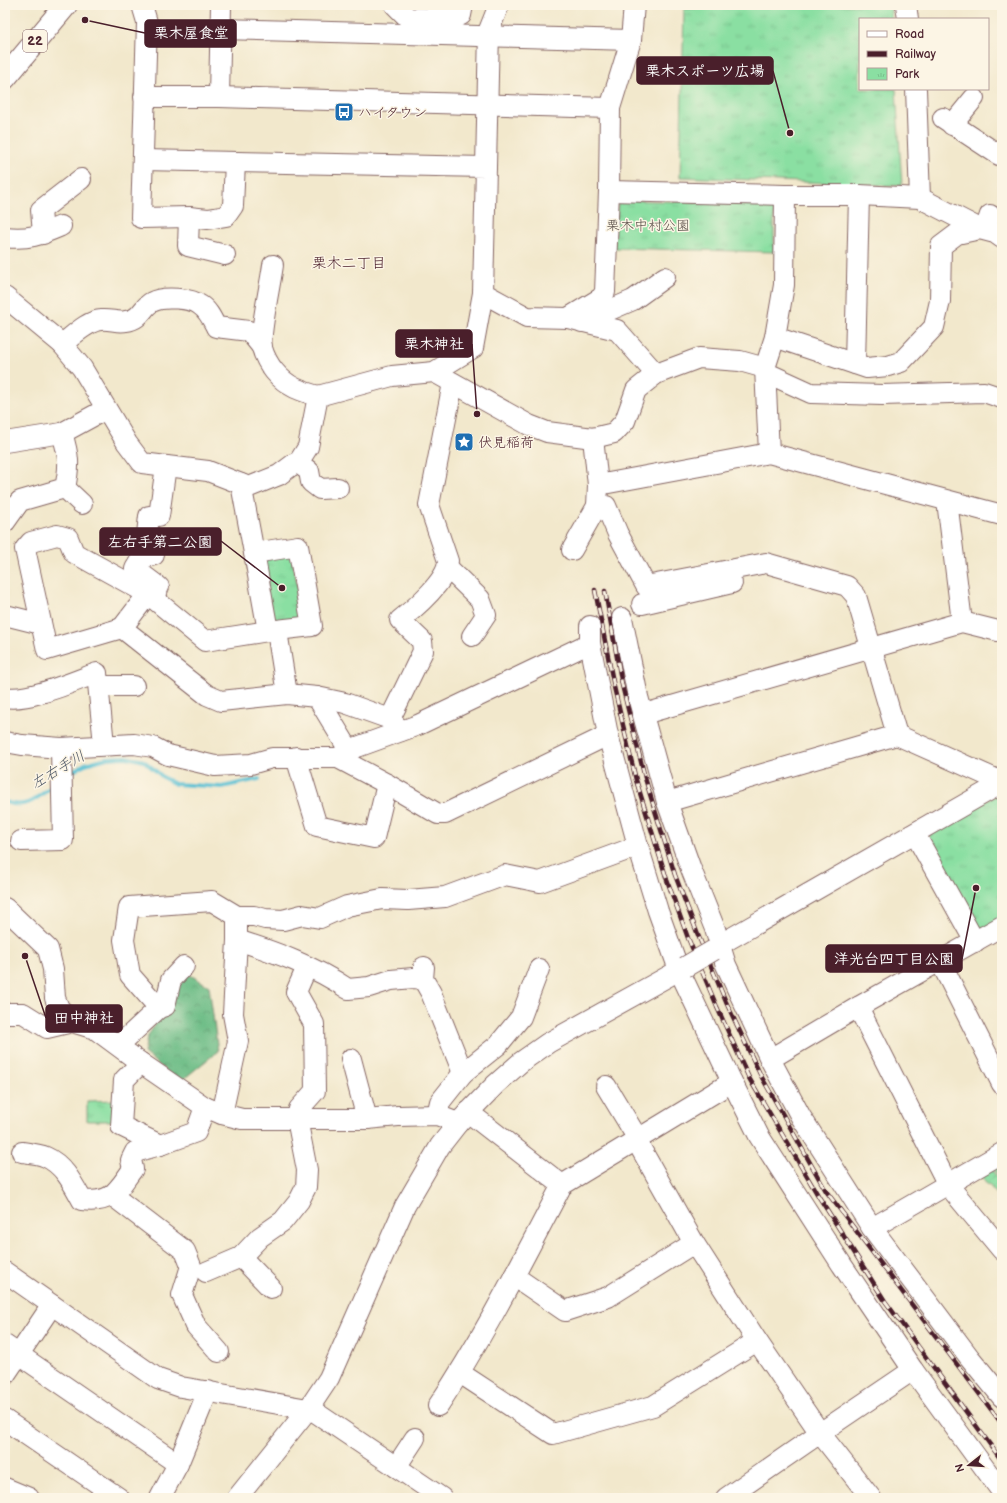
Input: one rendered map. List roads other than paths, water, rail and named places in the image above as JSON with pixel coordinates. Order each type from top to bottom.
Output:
[{"type":"main road","name":"22","points":[[5,78],[66,5]]},
{"type":"street","points":[[142,5],[147,22],[141,218],[189,217],[208,219],[226,216],[233,206],[235,162]]},
{"type":"street","points":[[219,97],[221,5]]},
{"type":"street","points":[[395,5],[408,18],[453,19],[461,15],[464,5]]},
{"type":"street","points":[[62,344],[86,327],[101,320],[126,321],[142,314],[146,306],[153,301],[161,299],[178,299],[200,304],[210,314],[216,327],[249,331],[262,347],[275,373],[282,380],[295,388],[318,396],[392,376],[434,372],[473,348],[483,293],[489,30],[499,5]]},
{"type":"street","points":[[575,320],[601,298],[605,292],[609,191],[610,108],[631,40],[634,5]]},
{"type":"street","points":[[906,5],[908,18]]},
{"type":"street","points":[[220,29],[631,40]]},
{"type":"street","points":[[916,90],[920,198]]},
{"type":"street","points":[[144,97],[219,97],[610,108]]},
{"type":"street","points":[[974,98],[947,121],[1001,153]]},
{"type":"street","points":[[143,160],[486,167]]},
{"type":"street","points":[[43,234],[41,210],[81,178]]},
{"type":"street","points":[[609,191],[859,195],[920,198],[985,222],[1002,238]]},
{"type":"street","points":[[769,453],[765,370],[775,337],[784,285],[785,195]]},
{"type":"street","points":[[855,364],[859,195]]},
{"type":"street","points":[[189,217],[188,246],[225,256]]},
{"type":"street","points":[[775,337],[867,368],[888,366],[901,362],[934,327],[940,301],[941,246],[957,234],[985,222]]},
{"type":"street","points":[[5,237],[26,239],[43,234],[61,226]]},
{"type":"street","points":[[262,347],[263,329],[273,265]]},
{"type":"street","points":[[575,320],[633,300],[665,277]]},
{"type":"street","points":[[483,293],[527,317],[575,320],[617,330],[656,374]]},
{"type":"street","points":[[5,297],[62,344],[82,368],[127,443],[142,463],[208,471],[249,487],[262,483],[279,475],[295,463],[298,463],[308,447],[318,396]]},
{"type":"street","points":[[434,372],[529,425],[547,432],[593,438],[614,433],[625,421],[636,390],[656,374],[699,358],[740,360],[765,370],[811,393],[882,395],[984,392],[1002,398]]},
{"type":"street","points":[[5,742],[61,755],[104,744],[134,744],[153,747],[168,754],[215,766],[251,764],[272,758],[344,754],[396,725],[423,651],[422,641],[400,620],[429,594],[448,568],[448,561],[429,505],[453,383]]},
{"type":"street","points":[[5,442],[62,434],[106,409]]},
{"type":"street","points":[[62,434],[67,452],[69,470],[65,488]]},
{"type":"street","points":[[572,550],[597,506],[598,486],[593,438]]},
{"type":"street","points":[[598,486],[769,453],[1002,515]]},
{"type":"street","points":[[298,463],[309,471],[311,482],[320,489],[338,488]]},
{"type":"street","points":[[147,534],[149,516],[159,516],[166,466]]},
{"type":"street","points":[[241,484],[254,553],[287,694]]},
{"type":"street","points":[[65,488],[82,504]]},
{"type":"street","points":[[5,522],[20,501],[65,488]]},
{"type":"street","points":[[947,501],[962,622]]},
{"type":"street","points":[[597,506],[606,506],[618,534],[646,586],[766,563],[847,586],[856,596],[896,735]]},
{"type":"street","points":[[618,534],[619,558]]},
{"type":"street","points":[[154,555],[141,559],[135,569],[159,587],[150,596],[122,628],[47,650],[25,549],[31,542],[57,535],[68,538],[74,554],[150,596],[205,641],[312,626],[298,546],[254,553]]},
{"type":"street","points":[[642,604],[744,580],[746,567]]},
{"type":"street","points":[[448,568],[480,599],[486,615],[472,636]]},
{"type":"street","points":[[6,614],[41,624]]},
{"type":"street","points":[[622,618],[638,697],[644,714],[667,802],[691,869],[715,929],[717,948],[770,1059],[801,1117],[872,1228],[970,1358],[1002,1397]]},
{"type":"street","points":[[644,714],[962,622],[1002,632]]},
{"type":"street","points":[[122,628],[206,695],[221,701],[287,694],[317,697],[345,703],[396,725],[418,725],[590,634],[608,734],[638,846],[658,911],[732,1082],[759,1136],[842,1265],[913,1370],[1002,1492]]},
{"type":"street","points":[[5,697],[9,698],[31,695],[97,673],[104,744]]},
{"type":"street","points":[[99,686],[134,686]]},
{"type":"street","points":[[317,697],[344,754],[387,784],[438,814],[445,814],[608,734]]},
{"type":"street","points":[[667,802],[896,735],[1002,782]]},
{"type":"street","points":[[21,841],[63,840],[61,755]]},
{"type":"street","points":[[296,757],[317,826],[374,838],[387,784]]},
{"type":"street","points":[[244,1496],[309,1408],[329,1378],[405,1206],[440,1146],[463,1117],[521,1062],[548,1043],[717,948],[1002,782]]},
{"type":"street","points":[[915,834],[975,942]]},
{"type":"street","points":[[159,1008],[130,975],[124,940],[129,907],[212,901],[237,916],[254,916],[283,920],[302,915],[320,918],[348,906],[382,899],[408,900],[446,897],[506,876],[540,882],[638,846]]},
{"type":"street","points":[[5,908],[48,949],[53,969],[56,998],[59,1008],[72,1022],[95,1029],[119,1045],[141,1063],[214,1111],[242,1119],[367,1119],[398,1116],[438,1115],[463,1117],[562,1185]]},
{"type":"street","points":[[106,1198],[133,1169],[131,1160],[134,1152],[160,1145],[196,1132],[214,1111],[238,1041],[233,1014],[237,916]]},
{"type":"street","points":[[770,1059],[858,1007],[1002,926]]},
{"type":"street","points":[[237,940],[273,952],[330,977],[348,989],[369,986],[391,980],[413,978],[423,973],[463,1073]]},
{"type":"street","points":[[940,961],[1002,1084]]},
{"type":"street","points":[[119,1045],[159,1008],[165,1006],[171,980],[184,966]]},
{"type":"street","points":[[206,1272],[241,1257],[260,1237],[283,1221],[299,1201],[306,1187],[307,1170],[298,1119],[299,1109],[315,1091],[314,1024],[296,992],[307,967]]},
{"type":"street","points":[[438,1115],[440,1102],[463,1073],[498,1045],[521,1017],[540,969]]},
{"type":"street","points":[[858,1007],[948,1185],[1002,1250]]},
{"type":"street","points":[[5,1013],[23,1013],[47,1028],[72,1022]]},
{"type":"street","points":[[351,1059],[367,1119]]},
{"type":"street","points":[[141,1063],[124,1080],[121,1126],[160,1145]]},
{"type":"street","points":[[438,1406],[460,1373],[514,1276],[562,1185],[732,1082]]},
{"type":"street","points":[[606,1086],[694,1243],[757,1341],[820,1433],[871,1498]]},
{"type":"street","points":[[22,1152],[46,1156],[57,1163],[71,1179],[82,1200],[106,1198],[185,1251],[191,1266],[182,1294],[196,1326],[219,1352]]},
{"type":"street","points":[[872,1228],[1002,1153]]},
{"type":"street","points":[[514,1276],[565,1311],[608,1297],[694,1243]]},
{"type":"street","points":[[241,1257],[271,1288]]},
{"type":"street","points":[[5,1272],[158,1379],[181,1387],[309,1408],[442,1498]]},
{"type":"street","points":[[5,1374],[12,1349],[52,1306]]},
{"type":"street","points":[[460,1373],[553,1434],[653,1406],[757,1341]]},
{"type":"street","points":[[12,1349],[178,1464]]},
{"type":"street","points":[[726,1498],[913,1370]]},
{"type":"street","points":[[160,1498],[178,1464],[208,1391]]},
{"type":"street","points":[[5,1420],[120,1498]]},
{"type":"street","points":[[396,1467],[416,1438]]},
{"type":"street","points":[[5,1488],[29,1498]]},
{"type":"waterway","name":"左右手川","points":[[67,775],[85,764],[107,758],[126,757],[144,761],[164,778],[175,784],[222,787],[259,779]]},
{"type":"waterway","name":"左右手川","points":[[5,802],[13,804],[27,803],[38,798],[55,784]]},
{"type":"railway","points":[[595,590],[614,687],[636,780],[667,880],[688,938],[749,1078],[819,1197],[885,1301],[1002,1461]]},
{"type":"railway","points":[[605,591],[622,685],[645,778],[675,875],[726,1002],[760,1074],[826,1191],[1002,1424]]},
{"type":"place","name":"栗木屋食堂","points":[[85,20]]},
{"type":"place","name":"ハイタウン","points":[[344,112]]},
{"type":"place","name":"栗木スポーツ広場","points":[[790,133]]},
{"type":"place","name":"栗木神社","points":[[477,414]]},
{"type":"place","name":"伏見稲荷","points":[[464,442]]},
{"type":"place","name":"左右手第二公園","points":[[282,588]]},
{"type":"place","name":"洋光台四丁目公園","points":[[976,888]]},
{"type":"place","name":"田中神社","points":[[25,956]]},
{"type":"district","name":"栗木二丁目","points":[[349,263]]},
{"type":"park label","name":"栗木中村公園","points":[[648,225]]}]
